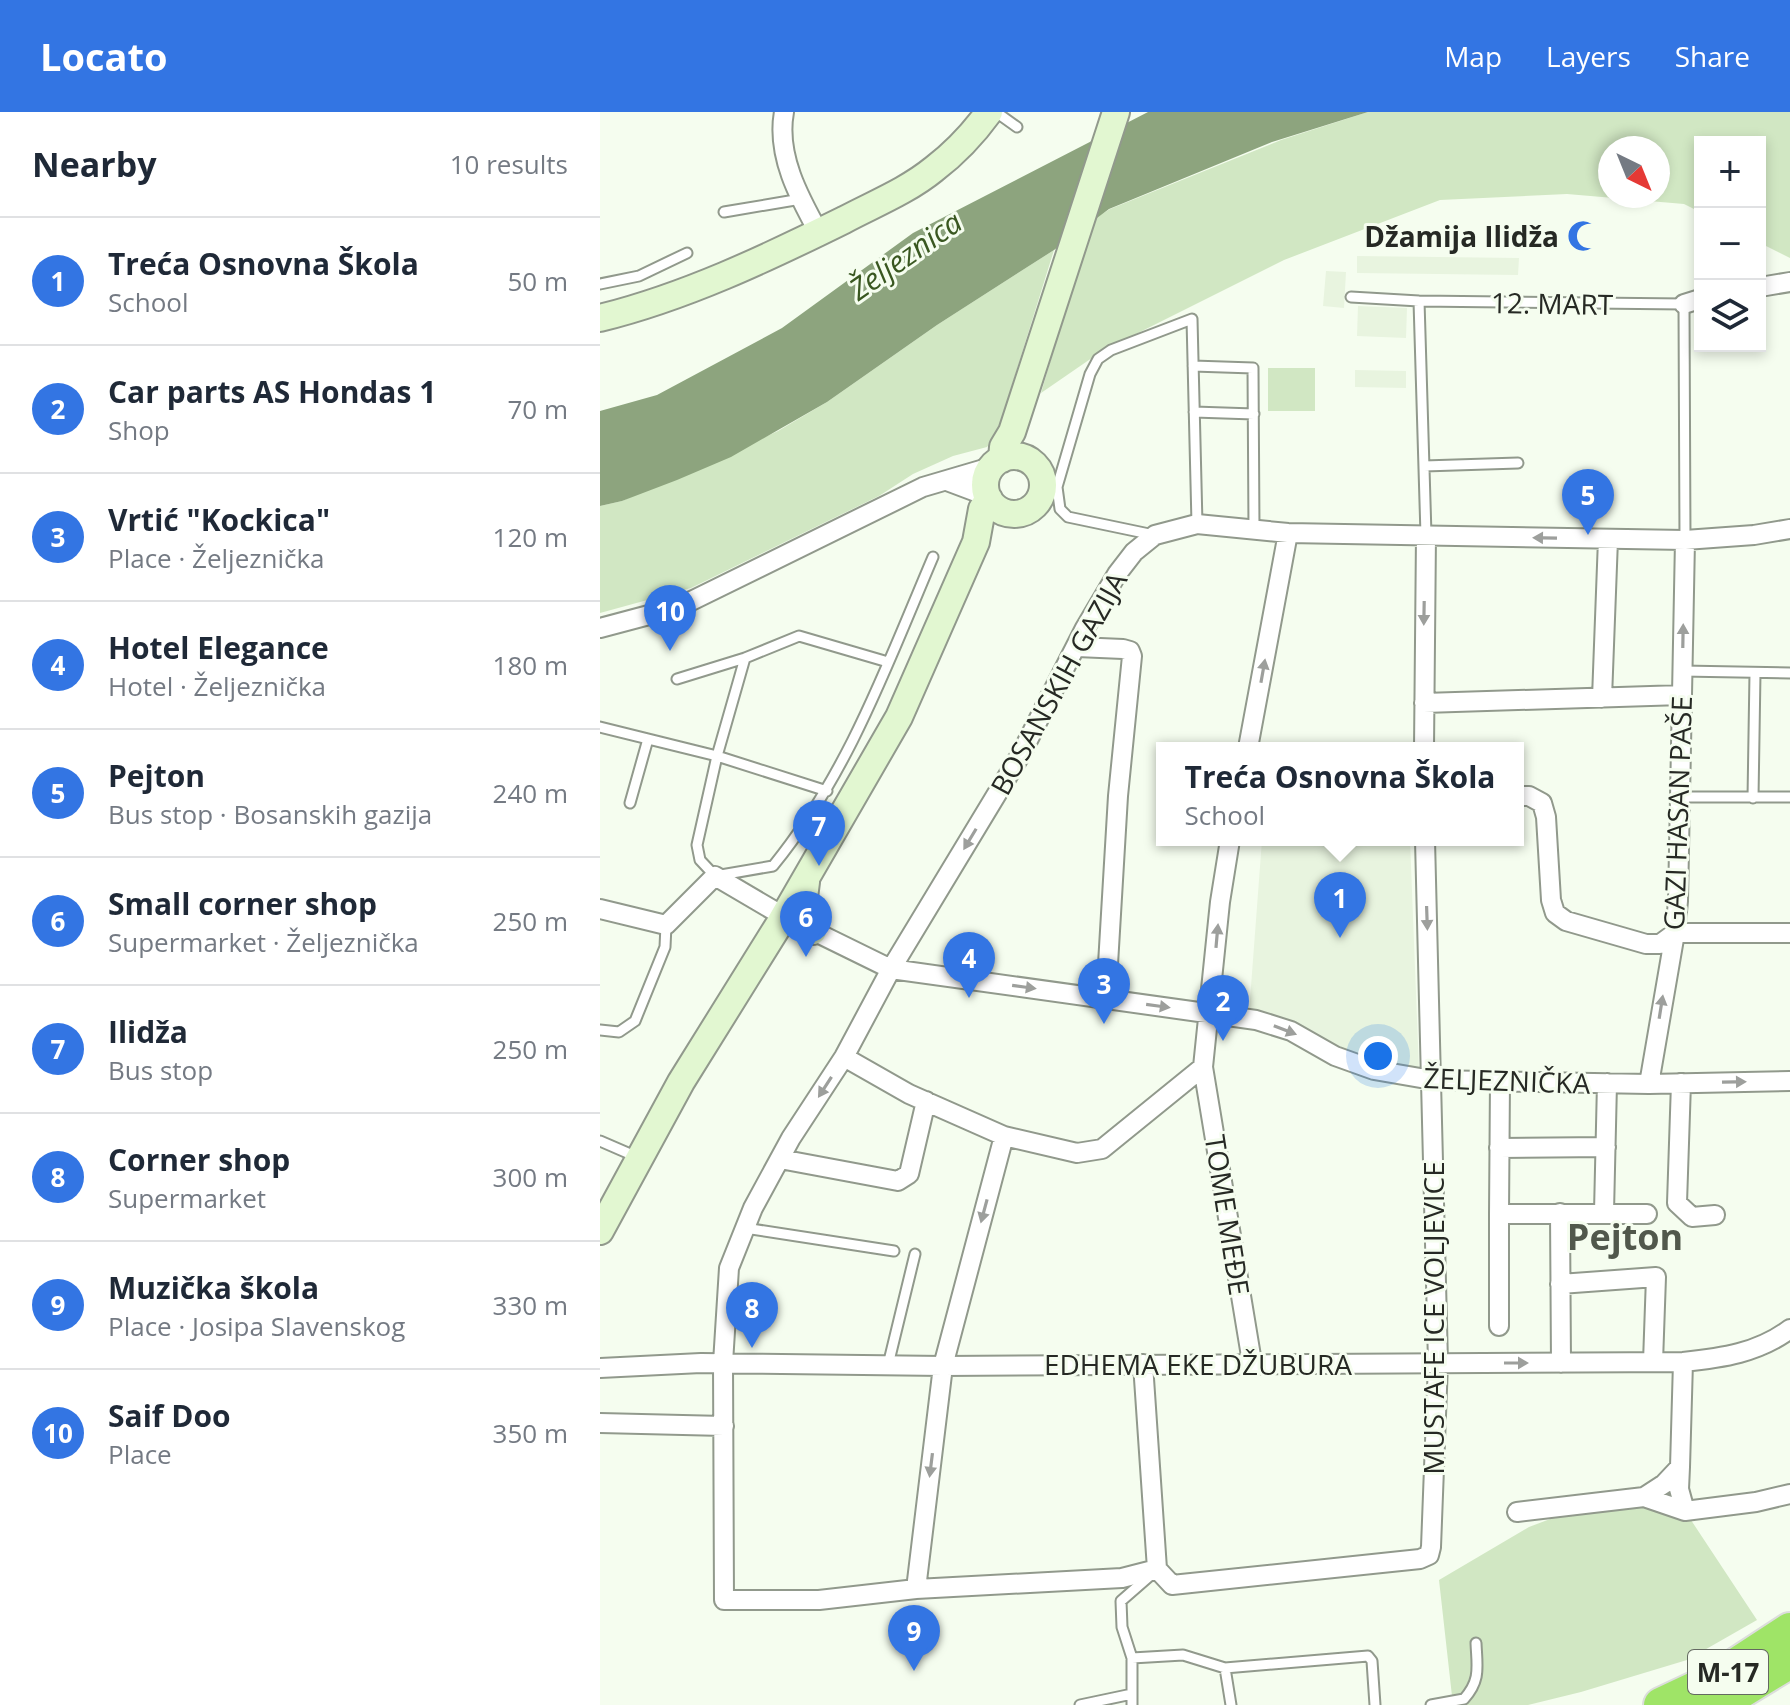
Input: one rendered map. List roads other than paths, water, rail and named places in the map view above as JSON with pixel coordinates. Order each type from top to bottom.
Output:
[{"type":"highway","name":"M-17","points":[[1661,1705],[1712,1681],[1790,1630]]},
{"type":"highway","name":"M-17","points":[[1718,1705],[1790,1661]]},
{"type":"main road","points":[[600,318],[667,298],[721,277],[819,233],[911,186],[962,146],[989,112]]},
{"type":"main road","points":[[600,1231],[681,1082],[783,916],[899,717],[976,542],[982,509],[988,497],[986,478],[1013,429],[1116,112]]},
{"type":"main road","points":[[976,542],[1005,517],[1028,510],[1041,495],[1042,476],[1019,451],[1013,429]]},
{"type":"main road","points":[[996,463],[1019,456],[1034,464]]},
{"type":"main road","points":[[988,497],[1005,512],[1019,513]]},
{"type":"main road","points":[[808,874],[803,905],[813,931]]},
{"type":"street","points":[[784,112],[786,158],[801,199],[819,233]]},
{"type":"street","points":[[1766,286],[1790,282]]},
{"type":"street","points":[[600,628],[679,607],[923,487],[996,463]]},
{"type":"street","points":[[947,481],[988,497]]},
{"type":"street","name":"BOSANSKIH GAZIJA","points":[[916,1589],[819,1600],[724,1600],[723,1363],[729,1268],[745,1228],[780,1159],[844,1057],[891,969],[1021,754],[1117,574],[1134,552],[1155,535],[1197,524],[1288,533],[1685,540],[1790,529]]},
{"type":"street","points":[[1249,742],[1288,533]]},
{"type":"street","points":[[1424,742],[1426,535]]},
{"type":"street","points":[[1602,698],[1608,539]]},
{"type":"street","name":"GAZI HASAN PAŠE","points":[[1649,1084],[1675,933],[1685,540]]},
{"type":"street","points":[[1077,647],[1123,649],[1130,651],[1132,656],[1118,796],[1106,998]]},
{"type":"street","points":[[1424,703],[1682,695]]},
{"type":"street","points":[[1524,796],[1542,803],[1546,817],[1548,883],[1555,913],[1566,921],[1646,944],[1660,944],[1675,933],[1790,933]]},
{"type":"street","name":"TOME MEĐE","points":[[1229,846],[1220,902],[1203,1067],[1252,1362]]},
{"type":"street","name":"MUSTAFE ICE VOLJEVICE","points":[[1157,1569],[1172,1585],[1420,1559],[1429,1555],[1438,1363],[1425,846]]},
{"type":"street","points":[[600,909],[666,925],[715,876]]},
{"type":"street","name":"ŽELJEZNIČKA","points":[[715,876],[783,916],[891,969],[1256,1020],[1291,1031],[1335,1056],[1374,1070],[1432,1080],[1649,1084],[1790,1081]]},
{"type":"street","points":[[844,1057],[926,1101],[1004,1136],[1077,1153],[1102,1149],[1203,1067]]},
{"type":"street","points":[[1499,1326],[1500,1080]]},
{"type":"street","points":[[1604,1212],[1607,1083]]},
{"type":"street","points":[[1681,1083],[1677,1203],[1692,1217],[1715,1215]]},
{"type":"street","points":[[780,1159],[898,1181],[904,1179],[909,1174],[926,1101]]},
{"type":"street","points":[[1004,1136],[943,1366],[916,1589],[1122,1578],[1157,1569],[1143,1364]]},
{"type":"street","points":[[1499,1148],[1606,1147]]},
{"type":"street","points":[[1560,1213],[1561,1363]]},
{"type":"street","points":[[1499,1214],[1647,1214]]},
{"type":"street","points":[[1560,1284],[1656,1277],[1653,1362]]},
{"type":"street","name":"EDHEMA EKE DŽUBURA","points":[[600,1368],[723,1363],[943,1366],[1683,1362],[1724,1358],[1763,1346],[1790,1329]]},
{"type":"street","points":[[1683,1362],[1679,1489],[1685,1511]]},
{"type":"street","points":[[600,1423],[724,1426]]},
{"type":"street","points":[[1644,1497],[1664,1484],[1680,1467]]},
{"type":"street","points":[[1517,1512],[1644,1497],[1685,1511],[1756,1502],[1790,1494]]},
{"type":"lane","points":[[996,112],[1017,127]]},
{"type":"lane","points":[[724,212],[801,199]]},
{"type":"lane","points":[[600,284],[639,276],[687,253]]},
{"type":"lane","name":"12. MART","points":[[1351,297],[1419,301],[1692,302],[1685,540]]},
{"type":"lane","points":[[1419,301],[1426,535]]},
{"type":"lane","points":[[1155,535],[1068,517],[1060,509],[1057,487],[1090,374],[1098,359],[1111,350],[1192,319],[1197,524]]},
{"type":"lane","points":[[1193,366],[1253,368],[1254,529]]},
{"type":"lane","points":[[1194,412],[1254,414]]},
{"type":"lane","points":[[1424,466],[1518,463]]},
{"type":"lane","points":[[745,658],[717,756],[697,845],[700,860],[715,876],[773,866],[803,829],[827,791],[870,707],[933,557]]},
{"type":"lane","points":[[677,679],[745,658],[799,636],[888,662]]},
{"type":"lane","points":[[1682,671],[1790,673]]},
{"type":"lane","points":[[1753,798],[1755,673]]},
{"type":"lane","points":[[600,727],[717,756],[827,791]]},
{"type":"lane","points":[[630,803],[648,739]]},
{"type":"lane","points":[[1680,797],[1790,797]]},
{"type":"lane","points":[[600,1030],[619,1032],[635,1021],[665,947],[666,925]]},
{"type":"lane","points":[[600,1141],[639,1158]]},
{"type":"lane","points":[[745,1228],[894,1251]]},
{"type":"lane","points":[[888,1365],[915,1254]]},
{"type":"lane","points":[[1080,1705],[1132,1700],[1132,1658],[1122,1627],[1121,1601],[1157,1569]]},
{"type":"lane","points":[[1431,1705],[1464,1699],[1471,1691],[1477,1681],[1476,1643]]},
{"type":"lane","points":[[1132,1658],[1183,1655],[1225,1668],[1368,1656],[1372,1661],[1375,1705]]},
{"type":"lane","points":[[1225,1668],[1231,1705]]},
{"type":"water","name":"Željeznica","points":[[1148,112],[1368,112],[1272,142],[1109,209],[1054,250],[937,325],[827,402],[731,457],[622,501],[600,506],[600,411],[657,395],[782,328],[913,233]]},
{"type":"place","name":"Džamija Ilidža","points":[[1583,236]]},
{"type":"place","name":"Pejton","points":[[1588,535]]},
{"type":"place","name":"Saif Doo","points":[[670,651]]},
{"type":"place","name":"Ilidža","points":[[819,866]]},
{"type":"place","name":"Treća Osnovna Škola","points":[[1340,938]]},
{"type":"place","name":"Small corner shop","points":[[806,957]]},
{"type":"place","name":"Hotel Elegance","points":[[969,998]]},
{"type":"place","name":"Vrtić \"Kockica\"","points":[[1104,1024]]},
{"type":"place","name":"Car parts AS Hondas 1","points":[[1223,1041]]},
{"type":"place","name":"Corner shop","points":[[752,1348]]},
{"type":"place","name":"Muzička škola","points":[[914,1671]]},
{"type":"district","name":"Pejton","points":[[1625,1236]]}]
